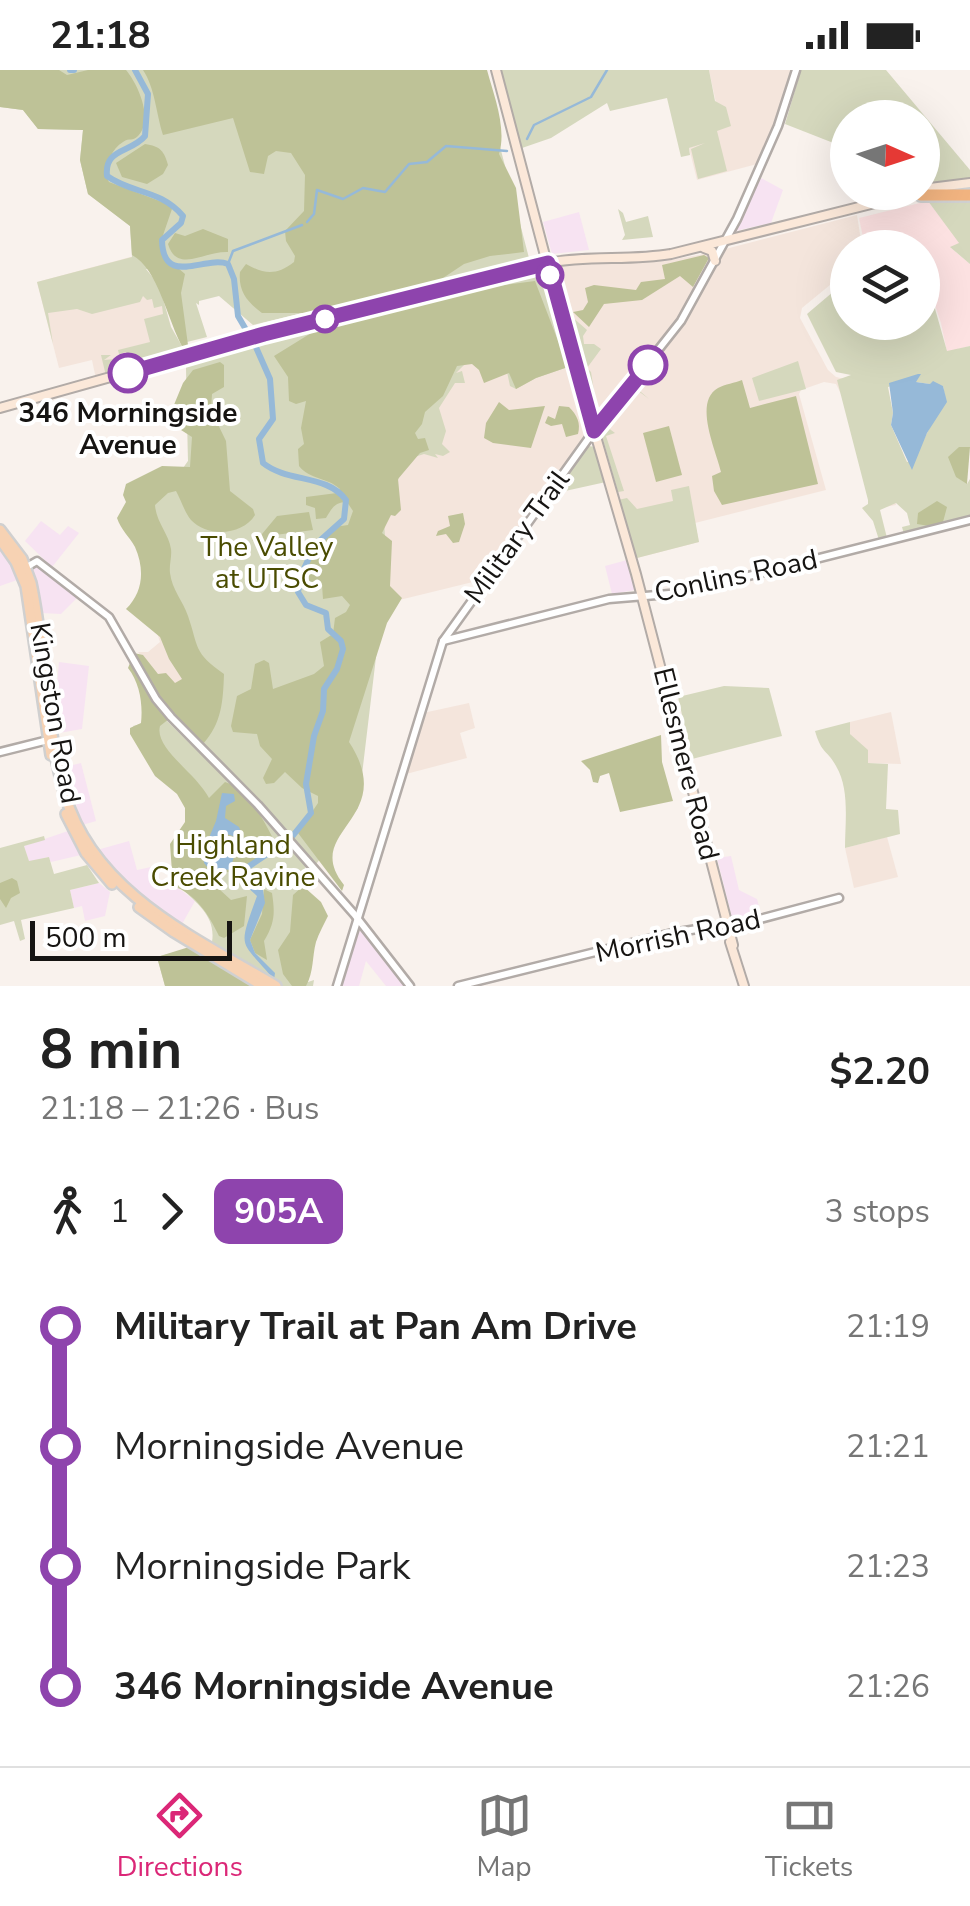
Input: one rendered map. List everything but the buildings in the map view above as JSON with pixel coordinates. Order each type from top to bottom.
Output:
[{"type":"highway","points":[[940,191],[970,189]]},
{"type":"main road","name":"Ellesmere Road","points":[[496,70],[643,597],[744,986]]},
{"type":"main road","points":[[0,408],[264,334],[548,263],[586,258],[640,259],[847,210]]},
{"type":"main road","points":[[732,229],[740,237]]},
{"type":"main road","points":[[699,248],[712,252],[715,261]]},
{"type":"main road","points":[[589,412],[596,418],[605,418]]},
{"type":"main road","points":[[584,444],[592,443],[599,448]]},
{"type":"main road","name":"Kingston Road","points":[[0,530],[23,569],[52,739],[68,804],[93,852],[118,882],[142,902],[263,986]]},
{"type":"main road","name":"Kingston Road","points":[[0,538],[23,569]]},
{"type":"main road","name":"Kingston Road","points":[[219,957],[276,986]]},
{"type":"street","name":"Military Trail","points":[[337,986],[443,640],[584,444],[672,334],[732,229],[778,126],[796,70]]},
{"type":"street","name":"Conlins Road","points":[[443,640],[609,599],[700,588],[970,520]]},
{"type":"street","points":[[23,569],[36,561],[109,617],[162,707],[238,784],[347,906],[410,986]]},
{"type":"street","points":[[0,752],[52,739]]},
{"type":"street","name":"Morrish Road","points":[[458,986],[672,933],[760,919],[838,898]]},
{"type":"street","points":[[347,906],[360,907]]},
{"type":"street","points":[[352,935],[366,930]]},
{"type":"shaded area","points":[[709,70],[791,70],[778,115],[757,164],[697,180],[689,148],[717,137],[716,103]]},
{"type":"shaded area","points":[[761,178],[783,190],[771,223],[735,231]]},
{"type":"shaded area","points":[[891,210],[935,210],[960,243],[951,248],[970,264],[970,346],[947,352],[940,320],[940,230],[861,230],[859,218]]},
{"type":"shaded area","points":[[579,212],[589,250],[552,254],[543,222]]},
{"type":"shaded area","points":[[857,215],[859,230],[830,230],[830,285],[802,308],[800,318],[828,370],[836,377],[877,386],[896,505],[879,508],[844,400],[836,384],[824,382],[799,394],[826,490],[695,523],[699,542],[637,558],[565,315],[557,266],[583,261],[664,261]]},
{"type":"shaded area","points":[[134,256],[159,285],[171,327],[184,351],[96,379],[92,360],[59,368],[37,282]]},
{"type":"shaded area","name":"The Valley at UTSC","points":[[544,273],[589,434],[481,580],[383,604],[214,754],[138,652],[148,652],[160,642],[148,606],[181,471],[188,461],[186,367],[201,355]]},
{"type":"shaded area","points":[[41,521],[60,535],[68,526],[79,533],[52,567],[25,541]]},
{"type":"shaded area","points":[[0,546],[20,579],[0,586]]},
{"type":"shaded area","points":[[627,560],[635,590],[612,594],[605,566]]},
{"type":"shaded area","points":[[38,566],[79,596],[61,614],[41,613],[32,570]]},
{"type":"shaded area","points":[[59,662],[89,666],[82,729],[59,733],[55,710]]},
{"type":"shaded area","points":[[469,703],[475,728],[460,733],[467,758],[406,774],[423,713]]},
{"type":"shaded area","points":[[891,712],[901,764],[867,763],[850,734],[850,722]]},
{"type":"shaded area","points":[[81,763],[96,821],[82,825],[65,767]]},
{"type":"shaded area","points":[[68,831],[81,855],[29,862],[24,846]]},
{"type":"shaded area","points":[[887,837],[898,877],[854,888],[845,848]]},
{"type":"shaded area","points":[[129,841],[137,870],[151,867],[157,886],[172,883],[195,901],[182,924],[135,892],[97,850]]},
{"type":"shaded area","points":[[731,856],[739,890],[757,899],[761,914],[732,918],[717,858]]},
{"type":"shaded area","points":[[99,883],[110,892],[105,916],[85,921],[82,906],[74,908],[70,890]]},
{"type":"shaded area","points":[[365,931],[407,986],[386,986],[366,961],[359,986],[341,986],[358,932]]},
{"type":"green space","points":[[0,70],[480,70],[529,258],[253,325],[219,296],[196,303],[207,337],[183,343],[164,284],[146,269],[159,285],[171,327],[188,350],[106,376],[101,355],[111,355],[104,360],[115,359],[117,365],[128,362],[126,352],[119,354],[118,350],[150,342],[144,319],[163,314],[162,306],[154,308],[152,299],[143,296],[140,302],[92,314],[77,309],[48,313],[53,344],[37,282],[132,257],[130,226],[88,194],[80,160],[83,130],[38,129],[23,110],[0,107]]},
{"type":"green space","points":[[0,70],[59,70],[67,75],[88,70],[126,70],[131,76],[143,102],[143,129],[136,138],[116,148],[106,176],[109,182],[173,206],[160,244],[164,256],[185,274],[181,293],[188,345],[183,348],[149,271],[132,255],[130,226],[88,194],[80,160],[83,130],[38,129],[23,110],[0,107]]},
{"type":"green space","points":[[143,70],[487,70],[501,123],[499,154],[516,188],[524,252],[464,264],[437,282],[326,313],[262,313],[245,295],[240,272],[246,264],[270,272],[294,262],[285,231],[304,211],[305,175],[291,153],[276,151],[268,156],[264,174],[250,172],[233,118],[163,135]]},
{"type":"green space","points":[[501,70],[709,70],[715,101],[726,107],[731,126],[717,131],[727,171],[698,179],[691,149],[705,143],[689,148],[690,155],[681,157],[667,98],[610,111],[607,103],[551,138],[522,148]]},
{"type":"green space","points":[[801,70],[886,70],[911,100],[830,100],[830,142],[785,124]]},
{"type":"green space","points":[[940,134],[970,170],[970,181],[940,185]]},
{"type":"green space","points":[[145,144],[163,153],[168,165],[163,174],[147,184],[122,177],[116,163]]},
{"type":"green space","points":[[940,197],[970,197],[970,264],[950,247],[959,243],[935,210],[940,210]]},
{"type":"green space","points":[[618,209],[626,222],[648,216],[653,237],[622,240],[625,235]]},
{"type":"green space","points":[[203,229],[228,239],[228,252],[192,259],[178,258],[172,253],[168,244],[175,233],[185,236]]},
{"type":"green space","points":[[704,255],[709,258],[693,287],[680,276],[642,300],[604,304],[589,327],[573,312],[583,310],[588,302],[585,288],[594,285],[636,290],[641,282],[665,279],[662,265]]},
{"type":"green space","name":"The Valley at UTSC","points":[[541,273],[568,367],[516,389],[510,386],[504,358],[465,364],[456,373],[462,371],[465,383],[455,383],[439,408],[446,431],[442,444],[450,452],[443,456],[435,454],[438,458],[424,454],[405,460],[384,521],[387,565],[358,808],[314,867],[265,811],[166,716],[192,691],[144,494],[181,471],[188,461],[186,367],[200,355],[506,278]]},
{"type":"green space","points":[[559,274],[571,316],[587,330],[584,344],[601,349],[587,368],[591,372],[598,416],[565,315]]},
{"type":"green space","points":[[535,281],[568,367],[516,389],[509,373],[484,383],[472,364],[457,366],[443,396],[425,412],[415,433],[418,439],[425,438],[429,450],[420,453],[398,479],[401,510],[391,515],[382,533],[392,541],[390,586],[402,598],[387,623],[349,742],[362,768],[364,790],[333,850],[334,866],[344,885],[342,891],[298,833],[318,803],[318,796],[285,772],[274,783],[266,784],[263,778],[272,759],[260,746],[257,734],[233,732],[231,726],[237,696],[251,689],[255,664],[264,660],[269,663],[273,689],[314,674],[324,666],[320,642],[333,634],[335,618],[350,605],[342,596],[323,599],[322,585],[306,580],[314,551],[334,527],[348,525],[353,511],[343,502],[334,506],[326,518],[316,519],[315,508],[306,505],[306,497],[337,493],[340,489],[299,466],[306,401],[289,401],[288,377],[274,356],[329,322]]},
{"type":"green space","points":[[830,294],[830,340],[940,340],[940,326],[947,351],[970,346],[970,447],[959,448],[967,484],[970,479],[970,517],[904,534],[902,527],[910,525],[907,513],[896,503],[880,510],[887,538],[879,540],[873,521],[862,508],[868,500],[837,380],[851,375],[836,372],[807,314]],"holes":[[[915,379],[943,386],[946,402],[913,460],[907,462],[891,425],[888,387]]]},
{"type":"green space","points":[[798,361],[806,389],[759,401],[752,378]]},
{"type":"green space","points":[[220,362],[224,365],[224,387],[212,394],[211,410],[226,441],[230,491],[255,515],[242,527],[216,532],[191,520],[176,491],[155,505],[171,549],[171,579],[198,649],[224,674],[218,720],[203,744],[174,715],[160,726],[163,743],[209,798],[225,782],[242,792],[275,842],[242,871],[206,877],[231,900],[247,896],[244,926],[224,938],[195,900],[173,886],[170,844],[185,822],[185,808],[177,794],[155,776],[130,734],[130,728],[141,723],[142,716],[138,687],[128,668],[134,653],[143,655],[158,674],[166,673],[175,683],[182,679],[160,637],[126,609],[139,588],[141,572],[135,547],[117,518],[126,502],[126,484],[162,466],[190,467],[192,437],[181,430],[171,412],[193,370]]},
{"type":"green space","points":[[742,380],[750,408],[796,396],[818,484],[722,505],[714,491],[712,476],[721,472],[708,427],[707,404],[718,388]]},
{"type":"green space","points":[[634,386],[649,399],[637,390],[607,427],[615,433],[606,436],[624,491],[618,492],[600,429]]},
{"type":"green space","points":[[499,402],[509,410],[545,406],[531,448],[493,443],[484,438],[486,423]]},
{"type":"green space","points":[[559,406],[569,407],[574,413],[579,423],[578,434],[566,437],[562,424],[545,423],[548,416],[555,419]]},
{"type":"green space","points":[[669,426],[682,475],[656,482],[643,433]]},
{"type":"green space","points":[[588,446],[596,447],[606,482],[565,491],[561,481]]},
{"type":"green space","points":[[959,447],[970,447],[967,484],[956,477],[948,457]]},
{"type":"green space","points":[[689,486],[699,542],[637,558],[618,500],[627,498],[637,509],[673,501],[671,490]]},
{"type":"green space","points":[[937,501],[947,507],[943,522],[917,524],[918,513]]},
{"type":"green space","points":[[309,512],[313,530],[275,535],[260,545],[252,540],[277,516]]},
{"type":"green space","points":[[463,513],[465,524],[459,542],[453,543],[446,534],[436,536],[450,526],[448,516]]},
{"type":"green space","points":[[724,686],[769,688],[782,736],[692,759],[678,697]]},
{"type":"green space","name":"Highland Creek Ravine","points":[[164,718],[266,818],[306,865],[301,890],[308,982],[314,980],[313,986],[165,986],[157,957],[212,942],[213,933],[204,912],[181,888],[191,814],[188,795],[155,766],[133,726]]},
{"type":"green space","points":[[850,722],[850,734],[868,750],[868,763],[888,764],[886,809],[898,810],[900,834],[845,848],[843,785],[815,731]]},
{"type":"green space","points":[[661,735],[662,762],[673,801],[620,812],[609,773],[600,776],[598,783],[593,782],[590,770],[581,761]]},
{"type":"green space","points":[[44,836],[45,840],[24,846],[29,861],[49,857],[54,874],[87,865],[99,883],[70,890],[74,908],[21,920],[25,939],[20,941],[14,921],[0,925],[0,848]]},
{"type":"green space","points":[[12,878],[20,893],[11,898],[6,908],[0,899],[0,883]]},
{"type":"green space","points":[[303,886],[321,902],[328,916],[316,942],[306,986],[292,986],[283,974],[278,950],[290,932],[293,895]]},
{"type":"green space","points":[[264,889],[272,893],[274,906],[264,941],[267,960],[255,953],[250,940],[262,914]]},
{"type":"green space","points":[[189,947],[255,986],[165,986],[157,957]]},
{"type":"water","points":[[918,374],[916,382],[933,381],[943,386],[947,402],[927,433],[912,470],[891,425],[889,383]]},
{"type":"water","points":[[222,793],[234,794],[235,801],[226,806],[225,818],[239,827],[244,840],[224,833],[219,844],[227,856],[234,857],[236,870],[209,869],[204,863],[203,852]]},
{"type":"water","points":[[242,871],[252,872],[255,880],[262,883],[265,903],[250,940],[255,953],[275,973],[274,980],[245,943],[257,896],[246,886]]},
{"type":"waterway","points":[[135,70],[148,94],[145,136],[110,160],[107,176],[165,201],[183,216],[181,223],[162,240],[170,263],[187,267],[228,264],[234,279],[238,316],[270,379],[273,419],[259,439],[263,463],[284,474],[329,486],[346,500],[344,519],[315,545],[298,592],[306,605],[326,613],[328,629],[341,641],[343,649],[337,669],[324,689],[323,711],[314,736],[306,784],[311,813],[291,838],[248,867],[247,879]]},
{"type":"waterway","points":[[527,139],[534,125],[591,97],[607,70]]},
{"type":"waterway","points":[[307,222],[314,214],[317,190],[343,199],[363,188],[385,192],[409,164],[427,162],[446,146],[507,151]]},
{"type":"waterway","points":[[228,264],[233,251],[302,225]]},
{"type":"bus line","name":"905A","points":[[128,373],[191,353],[548,263],[594,431],[648,365]]},
{"type":"place","name":"346 Morningside Avenue","points":[[128,373]]}]
